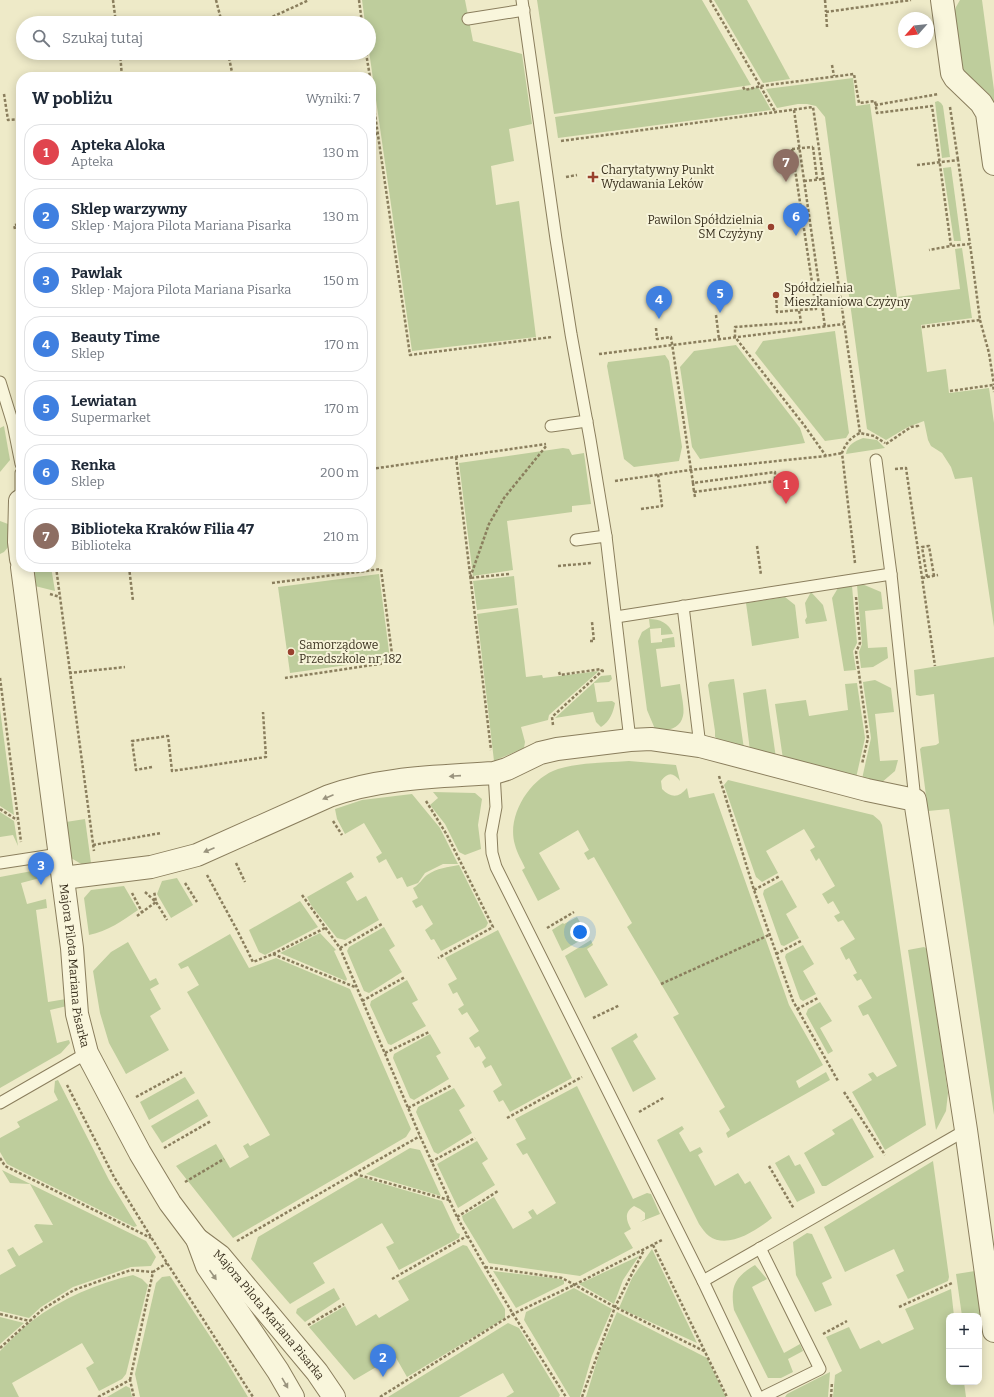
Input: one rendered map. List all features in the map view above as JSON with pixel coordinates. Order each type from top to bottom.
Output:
[{"type":"street","points":[[942,0],[952,73],[955,78],[985,108],[994,164]]},
{"type":"street","name":"Majora Pilota Mariana Pisarka","points":[[23,572],[63,878],[75,977],[77,1014],[87,1053],[140,1153],[170,1203],[197,1239],[207,1266],[270,1359],[293,1397]]},
{"type":"street","points":[[63,878],[151,867],[197,855],[329,796],[347,790],[388,781],[494,773],[545,752],[557,749],[630,740],[651,740],[708,748],[868,790],[915,800],[966,1130],[994,1331]]},
{"type":"street","name":"Majora Pilota Mariana Pisarka","points":[[197,1239],[220,1256],[317,1372],[334,1397]]},
{"type":"lane","points":[[468,19],[523,5],[571,334],[606,536],[630,740]]},
{"type":"lane","points":[[1,385],[16,439]]},
{"type":"lane","points":[[551,426],[587,421]]},
{"type":"lane","points":[[876,460],[891,574],[915,800]]},
{"type":"lane","points":[[576,540],[606,536]]},
{"type":"lane","points":[[616,617],[891,574]]},
{"type":"lane","points":[[683,606],[708,748]]},
{"type":"lane","points":[[494,773],[496,807],[491,834],[492,853],[496,867],[703,1281],[758,1397]]},
{"type":"lane","points":[[0,863],[59,854]]},
{"type":"lane","points":[[0,1103],[87,1053]]},
{"type":"lane","points":[[703,1281],[966,1130]]},
{"type":"lane","points":[[760,1248],[820,1369],[763,1397]]},
{"type":"path","points":[[113,0],[115,16]]},
{"type":"path","points":[[216,0],[220,16]]},
{"type":"path","points":[[274,16],[309,0]]},
{"type":"path","points":[[359,0],[361,16]]},
{"type":"path","points":[[710,0],[776,113]]},
{"type":"path","points":[[825,0],[827,27]]},
{"type":"path","points":[[826,12],[911,0]]},
{"type":"path","points":[[121,60],[122,72]]},
{"type":"path","points":[[229,60],[232,72]]},
{"type":"path","points":[[367,60],[369,72]]},
{"type":"path","points":[[832,65],[834,76]]},
{"type":"path","points":[[743,87],[745,90],[761,86],[854,74],[859,103],[875,101],[877,114],[932,106],[952,246]]},
{"type":"path","points":[[875,105],[945,93]]},
{"type":"path","points":[[4,94],[8,120],[16,119]]},
{"type":"path","points":[[543,144],[813,107],[860,433]]},
{"type":"path","points":[[794,110],[825,326]]},
{"type":"path","points":[[376,126],[410,355],[571,334]]},
{"type":"path","points":[[776,295],[778,312],[816,309],[792,149],[813,147],[817,179]]},
{"type":"path","points":[[917,165],[958,160],[980,320],[989,353],[994,392]]},
{"type":"path","points":[[566,177],[577,175]]},
{"type":"path","points":[[804,181],[823,179]]},
{"type":"path","points":[[15,229],[14,225],[16,225]]},
{"type":"path","points":[[929,250],[970,244]]},
{"type":"path","points":[[799,310],[800,322],[735,328],[735,337],[804,425],[826,456]]},
{"type":"path","points":[[716,315],[719,339]]},
{"type":"path","points":[[922,327],[980,320]]},
{"type":"path","points":[[600,354],[844,324]]},
{"type":"path","points":[[656,328],[657,339],[671,337],[695,497]]},
{"type":"path","points":[[950,391],[994,385]]},
{"type":"path","points":[[886,444],[911,427],[918,426],[918,428]]},
{"type":"path","points":[[868,790],[859,779],[868,738],[856,652],[860,643],[855,585],[856,572],[842,453],[848,441],[860,433],[874,436],[886,444],[888,450]]},
{"type":"path","points":[[376,468],[554,443]]},
{"type":"path","points":[[470,578],[489,524],[504,498],[547,444]]},
{"type":"path","points":[[598,483],[690,470],[826,456],[842,453]]},
{"type":"path","points":[[456,457],[494,773]]},
{"type":"path","points":[[891,470],[906,468],[934,666]]},
{"type":"path","points":[[693,483],[775,472],[775,481],[777,486]]},
{"type":"path","points":[[641,509],[662,506],[658,474]]},
{"type":"path","points":[[694,492],[775,481]]},
{"type":"path","points":[[757,546],[764,594]]},
{"type":"path","points":[[927,577],[922,547],[929,546],[934,576]]},
{"type":"path","points":[[558,566],[609,562]]},
{"type":"path","points":[[285,678],[393,662],[381,569],[376,570]]},
{"type":"path","points":[[57,572],[96,873]]},
{"type":"path","points":[[130,572],[133,601]]},
{"type":"path","points":[[272,583],[358,572]]},
{"type":"path","points":[[470,578],[509,574]]},
{"type":"path","points":[[922,578],[938,575]]},
{"type":"path","points":[[590,641],[594,641],[592,622]]},
{"type":"path","points":[[69,673],[125,668]]},
{"type":"path","points":[[560,672],[560,675],[600,669],[602,671],[622,668]]},
{"type":"path","points":[[554,731],[552,717],[602,671]]},
{"type":"path","points":[[0,678],[23,859]]},
{"type":"path","points":[[152,767],[136,770],[132,741],[168,736],[172,771],[266,757],[263,712]]},
{"type":"path","points":[[708,748],[718,770],[769,935],[797,1009],[838,1081]]},
{"type":"path","points":[[424,797],[447,835],[493,927],[438,958]]},
{"type":"path","points":[[0,809],[17,821]]},
{"type":"path","points":[[330,816],[342,835]]},
{"type":"path","points":[[93,845],[162,834]]},
{"type":"path","points":[[754,890],[780,876]]},
{"type":"path","points":[[183,879],[197,902]]},
{"type":"path","points":[[156,886],[154,892],[156,902]]},
{"type":"path","points":[[129,888],[142,912]]},
{"type":"path","points":[[216,891],[253,962],[274,954],[325,928]]},
{"type":"path","points":[[144,892],[156,902],[167,920]]},
{"type":"path","points":[[302,896],[340,948],[431,1162],[467,1236],[513,1314],[566,1397]]},
{"type":"path","points":[[137,916],[156,902]]},
{"type":"path","points":[[547,928],[574,912]]},
{"type":"path","points":[[340,948],[382,924]]},
{"type":"path","points":[[661,984],[769,935]]},
{"type":"path","points":[[776,954],[801,941]]},
{"type":"path","points":[[274,954],[356,987]]},
{"type":"path","points":[[362,1001],[405,976]]},
{"type":"path","points":[[797,1009],[818,998]]},
{"type":"path","points":[[593,1018],[620,1005]]},
{"type":"path","points":[[385,1053],[429,1032]]},
{"type":"path","points":[[826,1060],[831,1058]]},
{"type":"path","points":[[59,1069],[114,1177],[151,1238],[253,1397]]},
{"type":"path","points":[[507,1118],[596,1069]]},
{"type":"path","points":[[134,1099],[182,1072]]},
{"type":"path","points":[[408,1108],[452,1085]]},
{"type":"path","points":[[844,1092],[895,1170]]},
{"type":"path","points":[[639,1112],[665,1096]]},
{"type":"path","points":[[162,1149],[211,1121]]},
{"type":"path","points":[[233,1244],[420,1136]]},
{"type":"path","points":[[431,1162],[475,1138]]},
{"type":"path","points":[[0,1158],[5,1166],[151,1238]]},
{"type":"path","points":[[182,1183],[224,1159]]},
{"type":"path","points":[[769,1166],[794,1209]]},
{"type":"path","points":[[355,1174],[449,1200]]},
{"type":"path","points":[[457,1217],[498,1191]]},
{"type":"path","points":[[392,1279],[467,1236]]},
{"type":"path","points":[[380,1397],[513,1314],[574,1285],[665,1238]]},
{"type":"path","points":[[653,1245],[727,1397]]},
{"type":"path","points":[[582,1397],[615,1308],[645,1249]]},
{"type":"path","points":[[0,1348],[43,1310],[74,1290],[131,1270],[153,1272],[167,1263]]},
{"type":"path","points":[[485,1267],[562,1278],[615,1308],[706,1352]]},
{"type":"path","points":[[134,1397],[130,1380],[153,1272]]},
{"type":"path","points":[[899,1307],[952,1283]]},
{"type":"path","points":[[305,1326],[344,1304]]},
{"type":"path","points":[[0,1314],[30,1321]]},
{"type":"path","points":[[807,1343],[847,1321]]},
{"type":"path","points":[[98,1397],[130,1380]]},
{"type":"green space","points":[[362,0],[465,0],[473,41],[522,54],[532,124],[509,129],[514,161],[491,166],[496,205],[519,201],[536,337],[412,351],[376,100],[376,72],[372,72],[370,60],[376,60],[376,16],[364,16]]},
{"type":"green space","points":[[537,0],[702,0],[751,85],[554,114]]},
{"type":"green space","points":[[714,0],[747,0],[790,79],[763,83]]},
{"type":"green space","points":[[960,0],[982,0],[994,90],[994,102],[989,94],[962,69],[954,14]]},
{"type":"green space","points":[[853,78],[856,106],[870,104],[897,297],[960,289],[955,249],[962,248],[972,318],[921,325],[927,372],[946,369],[949,393],[989,388],[994,423],[994,627],[972,477],[955,479],[951,467],[942,453],[931,446],[928,440],[924,421],[908,427],[886,440],[867,429],[825,117],[816,106],[807,104],[777,108],[766,89]]},
{"type":"green space","points":[[758,87],[771,110],[558,138],[555,117]]},
{"type":"green space","points":[[938,101],[943,106],[950,157],[942,158],[935,102]]},
{"type":"green space","points":[[951,167],[961,241],[954,241],[943,168]]},
{"type":"green space","points":[[835,331],[849,433],[846,438],[825,441],[755,353],[763,341]]},
{"type":"green space","points":[[736,345],[800,428],[805,443],[700,459],[692,447],[680,367],[694,351]]},
{"type":"green space","points":[[665,355],[669,361],[682,447],[679,461],[634,467],[624,459],[607,366],[608,362]]},
{"type":"green space","points":[[4,426],[10,460],[0,472],[0,428]]},
{"type":"green space","points":[[863,438],[877,440],[885,448],[846,454],[848,448],[854,442]]},
{"type":"green space","points":[[563,448],[569,449],[572,455],[584,453],[591,504],[572,506],[572,512],[507,521],[513,570],[473,576],[459,463]]},
{"type":"green space","points":[[0,521],[8,524],[9,546],[0,554]]},
{"type":"green space","points":[[34,572],[52,572],[55,591],[35,586]]},
{"type":"green space","points":[[379,574],[390,659],[290,673],[278,587]]},
{"type":"green space","points":[[514,576],[517,605],[477,610],[473,581]]},
{"type":"green space","points":[[862,584],[881,592],[883,609],[865,611],[868,648],[887,647],[888,658],[873,667],[861,668],[859,652],[862,644],[857,585]]},
{"type":"green space","points":[[852,586],[857,643],[853,651],[856,670],[844,671],[832,598],[838,588]]},
{"type":"green space","points":[[811,592],[823,605],[827,621],[806,624],[805,620],[807,617],[805,603]]},
{"type":"green space","points":[[785,597],[795,605],[799,638],[752,646],[746,603]]},
{"type":"green space","points":[[518,608],[526,677],[542,675],[543,678],[599,671],[549,715],[548,720],[521,727],[525,742],[524,748],[494,761],[477,614]]},
{"type":"green space","points":[[649,619],[664,622],[673,634],[661,635],[661,628],[650,629],[651,643],[662,642],[662,639],[674,637],[675,647],[656,649],[661,687],[680,684],[683,701],[683,716],[679,724],[668,730],[655,729],[647,710],[638,641],[642,632],[650,627]]},
{"type":"green space","points":[[994,657],[994,1115],[949,809],[928,811],[920,749],[922,747],[936,745],[939,743],[934,694],[920,696],[916,695],[914,670]]},
{"type":"green space","points":[[611,675],[612,679],[609,682],[594,683],[597,702],[612,701],[615,703],[611,716],[604,725],[601,727],[596,722],[593,712],[555,718],[601,676]]},
{"type":"green space","points":[[734,679],[744,749],[719,740],[715,737],[708,685],[710,682]]},
{"type":"green space","points":[[875,680],[891,688],[894,712],[875,714],[880,761],[898,760],[895,771],[881,783],[862,779],[871,738],[863,682]]},
{"type":"green space","points":[[857,683],[865,738],[856,778],[783,759],[775,704],[806,700],[809,716],[848,710],[845,684]]},
{"type":"green space","points":[[766,689],[776,758],[750,751],[743,693]]},
{"type":"green space","points":[[0,709],[14,815],[0,806]]},
{"type":"green space","points":[[629,761],[676,765],[680,781],[675,776],[670,774],[661,781],[662,789],[669,794],[675,796],[681,794],[687,788],[689,798],[714,793],[789,1005],[823,1065],[796,1081],[799,1088],[826,1072],[830,1080],[728,1138],[726,1133],[730,1130],[719,1111],[725,1107],[673,1017],[679,1014],[627,927],[632,923],[594,857],[588,860],[584,853],[589,850],[578,830],[539,853],[560,889],[538,901],[522,870],[525,868],[515,845],[513,834],[517,811],[530,789],[538,781],[558,769],[567,767],[585,764]]},
{"type":"green space","points":[[728,780],[873,815],[882,825],[926,1125],[885,1150],[852,1092],[872,1080],[868,1074],[873,1072],[877,1077],[897,1066],[868,1014],[863,1016],[858,1006],[872,998],[861,979],[857,981],[853,975],[857,973],[849,958],[846,960],[840,948],[855,939],[843,920],[838,922],[834,916],[840,913],[833,901],[828,904],[822,894],[835,886],[819,858],[816,861],[810,850],[815,847],[804,829],[766,851],[778,873],[762,882],[756,877],[724,785]]},
{"type":"green space","points":[[433,792],[475,793],[482,799],[478,825],[481,849],[465,855],[459,852],[445,824],[430,805],[438,798]]},
{"type":"green space","points":[[412,794],[440,828],[458,864],[443,864],[425,873],[418,883],[407,887],[402,877],[397,879],[386,859],[379,863],[376,857],[382,853],[364,823],[345,834],[337,819],[335,809],[362,800]]},
{"type":"green space","points":[[0,812],[14,821],[18,846],[13,835],[0,837]]},
{"type":"green space","points":[[85,819],[91,863],[89,866],[83,865],[71,858],[66,822]]},
{"type":"green space","points":[[459,865],[488,923],[486,927],[441,951],[434,939],[431,940],[425,930],[433,924],[422,905],[416,908],[412,901],[418,898],[413,888],[427,875],[435,871]]},
{"type":"green space","points":[[32,871],[39,874],[40,878],[21,883],[27,904],[46,899],[47,908],[36,910],[48,1002],[66,999],[67,1006],[50,1010],[57,1043],[69,1040],[70,1043],[61,1053],[0,1088],[0,877]]},
{"type":"green space","points":[[351,872],[354,877],[346,882],[357,901],[366,896],[379,920],[345,940],[337,938],[311,905],[307,897]]},
{"type":"green space","points":[[177,878],[193,905],[171,918],[157,894],[162,881]]},
{"type":"green space","points":[[782,880],[797,907],[786,914],[799,938],[784,946],[781,945],[763,894],[764,890]]},
{"type":"green space","points":[[124,886],[138,910],[109,928],[89,935],[84,898],[91,890]]},
{"type":"green space","points":[[300,901],[318,927],[265,955],[259,952],[249,930]]},
{"type":"green space","points":[[577,917],[588,936],[562,951],[552,930]]},
{"type":"green space","points":[[384,927],[395,946],[389,950],[402,972],[369,993],[364,991],[347,951],[349,947]]},
{"type":"green space","points":[[498,930],[572,1078],[510,1112],[503,1100],[499,1102],[493,1091],[502,1085],[491,1065],[485,1068],[482,1062],[486,1058],[479,1046],[475,1048],[469,1038],[479,1031],[467,1012],[462,1015],[458,1009],[464,1005],[457,992],[453,994],[448,984],[457,979],[445,958]]},
{"type":"green space","points":[[320,933],[336,950],[334,951],[347,979],[346,981],[280,953]]},
{"type":"green space","points":[[230,934],[249,968],[276,958],[350,989],[411,1129],[406,1137],[233,1238],[176,1166],[216,1144],[230,1168],[249,1157],[243,1146],[248,1143],[250,1146],[270,1135],[187,992],[199,985],[188,966],[181,969],[178,964]]},
{"type":"green space","points":[[591,940],[593,945],[587,949],[608,985],[585,998],[565,956]]},
{"type":"green space","points":[[128,942],[150,981],[156,978],[159,984],[150,989],[161,1009],[150,1016],[169,1050],[126,1074],[109,1043],[100,1013],[93,971],[111,952]]},
{"type":"green space","points":[[803,945],[814,964],[803,971],[816,994],[803,1001],[800,999],[785,957],[786,954]]},
{"type":"green space","points":[[924,947],[927,949],[948,1093],[946,1111],[936,1130],[908,950]]},
{"type":"green space","points":[[407,980],[418,1000],[412,1003],[426,1026],[391,1045],[388,1044],[370,1005],[371,1001]]},
{"type":"green space","points":[[820,1002],[832,1021],[820,1028],[833,1051],[828,1054],[806,1014],[808,1009]]},
{"type":"green space","points":[[636,1033],[638,1037],[633,1041],[656,1079],[633,1092],[611,1048]]},
{"type":"green space","points":[[430,1034],[441,1053],[436,1056],[449,1079],[414,1100],[410,1098],[393,1058],[394,1054]]},
{"type":"green space","points":[[185,1077],[195,1093],[149,1120],[140,1102]]},
{"type":"green space","points":[[58,1080],[109,1180],[137,1226],[134,1227],[7,1164],[0,1152],[0,1138],[20,1127],[17,1122],[58,1100],[54,1092],[55,1081]]},
{"type":"green space","points":[[577,1086],[633,1199],[647,1193],[651,1194],[660,1214],[640,1222],[645,1219],[645,1213],[634,1206],[631,1208],[627,1216],[631,1229],[624,1233],[633,1248],[580,1276],[489,1263],[462,1216],[494,1197],[513,1229],[532,1218],[528,1212],[533,1209],[537,1215],[556,1203],[527,1153],[523,1155],[516,1144],[526,1139],[515,1119]]},
{"type":"green space","points":[[454,1088],[465,1106],[459,1110],[472,1133],[438,1154],[434,1152],[416,1112],[418,1107]]},
{"type":"green space","points":[[198,1099],[208,1116],[162,1143],[151,1126]]},
{"type":"green space","points":[[852,1118],[874,1157],[826,1186],[822,1186],[804,1153],[835,1134],[832,1130]]},
{"type":"green space","points":[[682,1126],[684,1129],[679,1133],[690,1152],[700,1147],[703,1152],[698,1155],[715,1186],[738,1173],[745,1184],[750,1181],[772,1218],[750,1233],[733,1240],[717,1240],[706,1233],[699,1224],[657,1140]]},
{"type":"green space","points":[[477,1141],[488,1159],[482,1163],[495,1185],[458,1208],[437,1164]]},
{"type":"green space","points":[[410,1148],[420,1150],[441,1196],[366,1174]]},
{"type":"green space","points":[[789,1155],[795,1166],[800,1164],[815,1193],[797,1202],[775,1163]]},
{"type":"green space","points":[[933,1161],[949,1277],[948,1281],[908,1299],[896,1275],[904,1271],[894,1249],[845,1272],[824,1227]]},
{"type":"green space","points":[[2,1170],[146,1241],[156,1257],[151,1266],[131,1267],[73,1287],[41,1307],[29,1318],[0,1311],[0,1275],[16,1266],[7,1250],[13,1247],[19,1256],[43,1242],[34,1226],[36,1224],[53,1225],[30,1184],[10,1183]]},
{"type":"green space","points":[[360,1177],[442,1201],[457,1233],[460,1234],[459,1238],[399,1270],[386,1247],[394,1243],[382,1223],[313,1263],[325,1283],[290,1304],[251,1259],[258,1237]]},
{"type":"green space","points":[[807,1233],[812,1234],[832,1278],[822,1283],[832,1305],[815,1312],[796,1275],[793,1242]]},
{"type":"green space","points":[[463,1245],[467,1246],[505,1309],[505,1318],[407,1377],[395,1356],[354,1380],[309,1327],[345,1306],[356,1326],[376,1314],[379,1318],[409,1300],[398,1281]]},
{"type":"green space","points":[[652,1249],[697,1343],[619,1308],[632,1278]]},
{"type":"green space","points":[[639,1256],[623,1280],[614,1304],[579,1284]]},
{"type":"green space","points":[[755,1265],[767,1279],[752,1287],[784,1353],[800,1344],[803,1351],[788,1359],[793,1372],[781,1378],[768,1378],[734,1310],[733,1295],[736,1283],[748,1269]]},
{"type":"green space","points":[[493,1271],[561,1279],[564,1281],[564,1284],[516,1308]]},
{"type":"green space","points":[[975,1271],[980,1313],[962,1313],[956,1274]]},
{"type":"green space","points":[[133,1275],[142,1279],[148,1285],[126,1374],[122,1379],[99,1391],[86,1368],[94,1363],[82,1343],[12,1383],[19,1397],[0,1397],[0,1351],[19,1332],[43,1313],[67,1299],[93,1287]]},
{"type":"green space","points":[[170,1276],[227,1362],[248,1397],[140,1397],[135,1374],[156,1283],[162,1277]]},
{"type":"green space","points":[[334,1288],[340,1299],[305,1322],[296,1313],[297,1309]]},
{"type":"green space","points":[[574,1288],[612,1309],[592,1356],[580,1397],[570,1397],[524,1320],[526,1312]]},
{"type":"green space","points":[[951,1289],[954,1313],[946,1313],[946,1385],[964,1385],[966,1397],[833,1397],[835,1375],[842,1371],[826,1337],[849,1327],[860,1349],[879,1340],[882,1344],[914,1329],[905,1309]]},
{"type":"green space","points":[[617,1312],[707,1358],[726,1397],[586,1397],[600,1351]]},
{"type":"green space","points":[[0,1317],[24,1323],[0,1344]]},
{"type":"green space","points":[[508,1323],[519,1328],[560,1395],[559,1397],[506,1397],[514,1392],[503,1373],[459,1397],[388,1397]]},
{"type":"green space","points":[[830,1372],[828,1397],[785,1397],[787,1394]]},
{"type":"green space","points":[[126,1386],[130,1388],[132,1397],[107,1397]]},
{"type":"place","name":"Charytatywny Punkt Wydawania Leków","points":[[593,177]]},
{"type":"place","name":"Biblioteka Kraków Filia 47","points":[[786,182]]},
{"type":"place","name":"Pawilon Spółdzielnia SM Czyżyny","points":[[771,227]]},
{"type":"place","name":"Renka","points":[[796,236]]},
{"type":"place","name":"Spółdzielnia Mieszkaniowa Czyżyny","points":[[776,295]]},
{"type":"place","name":"Lewiatan","points":[[720,313]]},
{"type":"place","name":"Beauty Time","points":[[659,319]]},
{"type":"place","name":"Apteka Aloka","points":[[786,504]]},
{"type":"place","name":"Samorządowe Przedszkole nr 182","points":[[291,652]]},
{"type":"place","name":"Pawlak","points":[[41,885]]},
{"type":"place","name":"Sklep warzywny","points":[[383,1377]]}]
